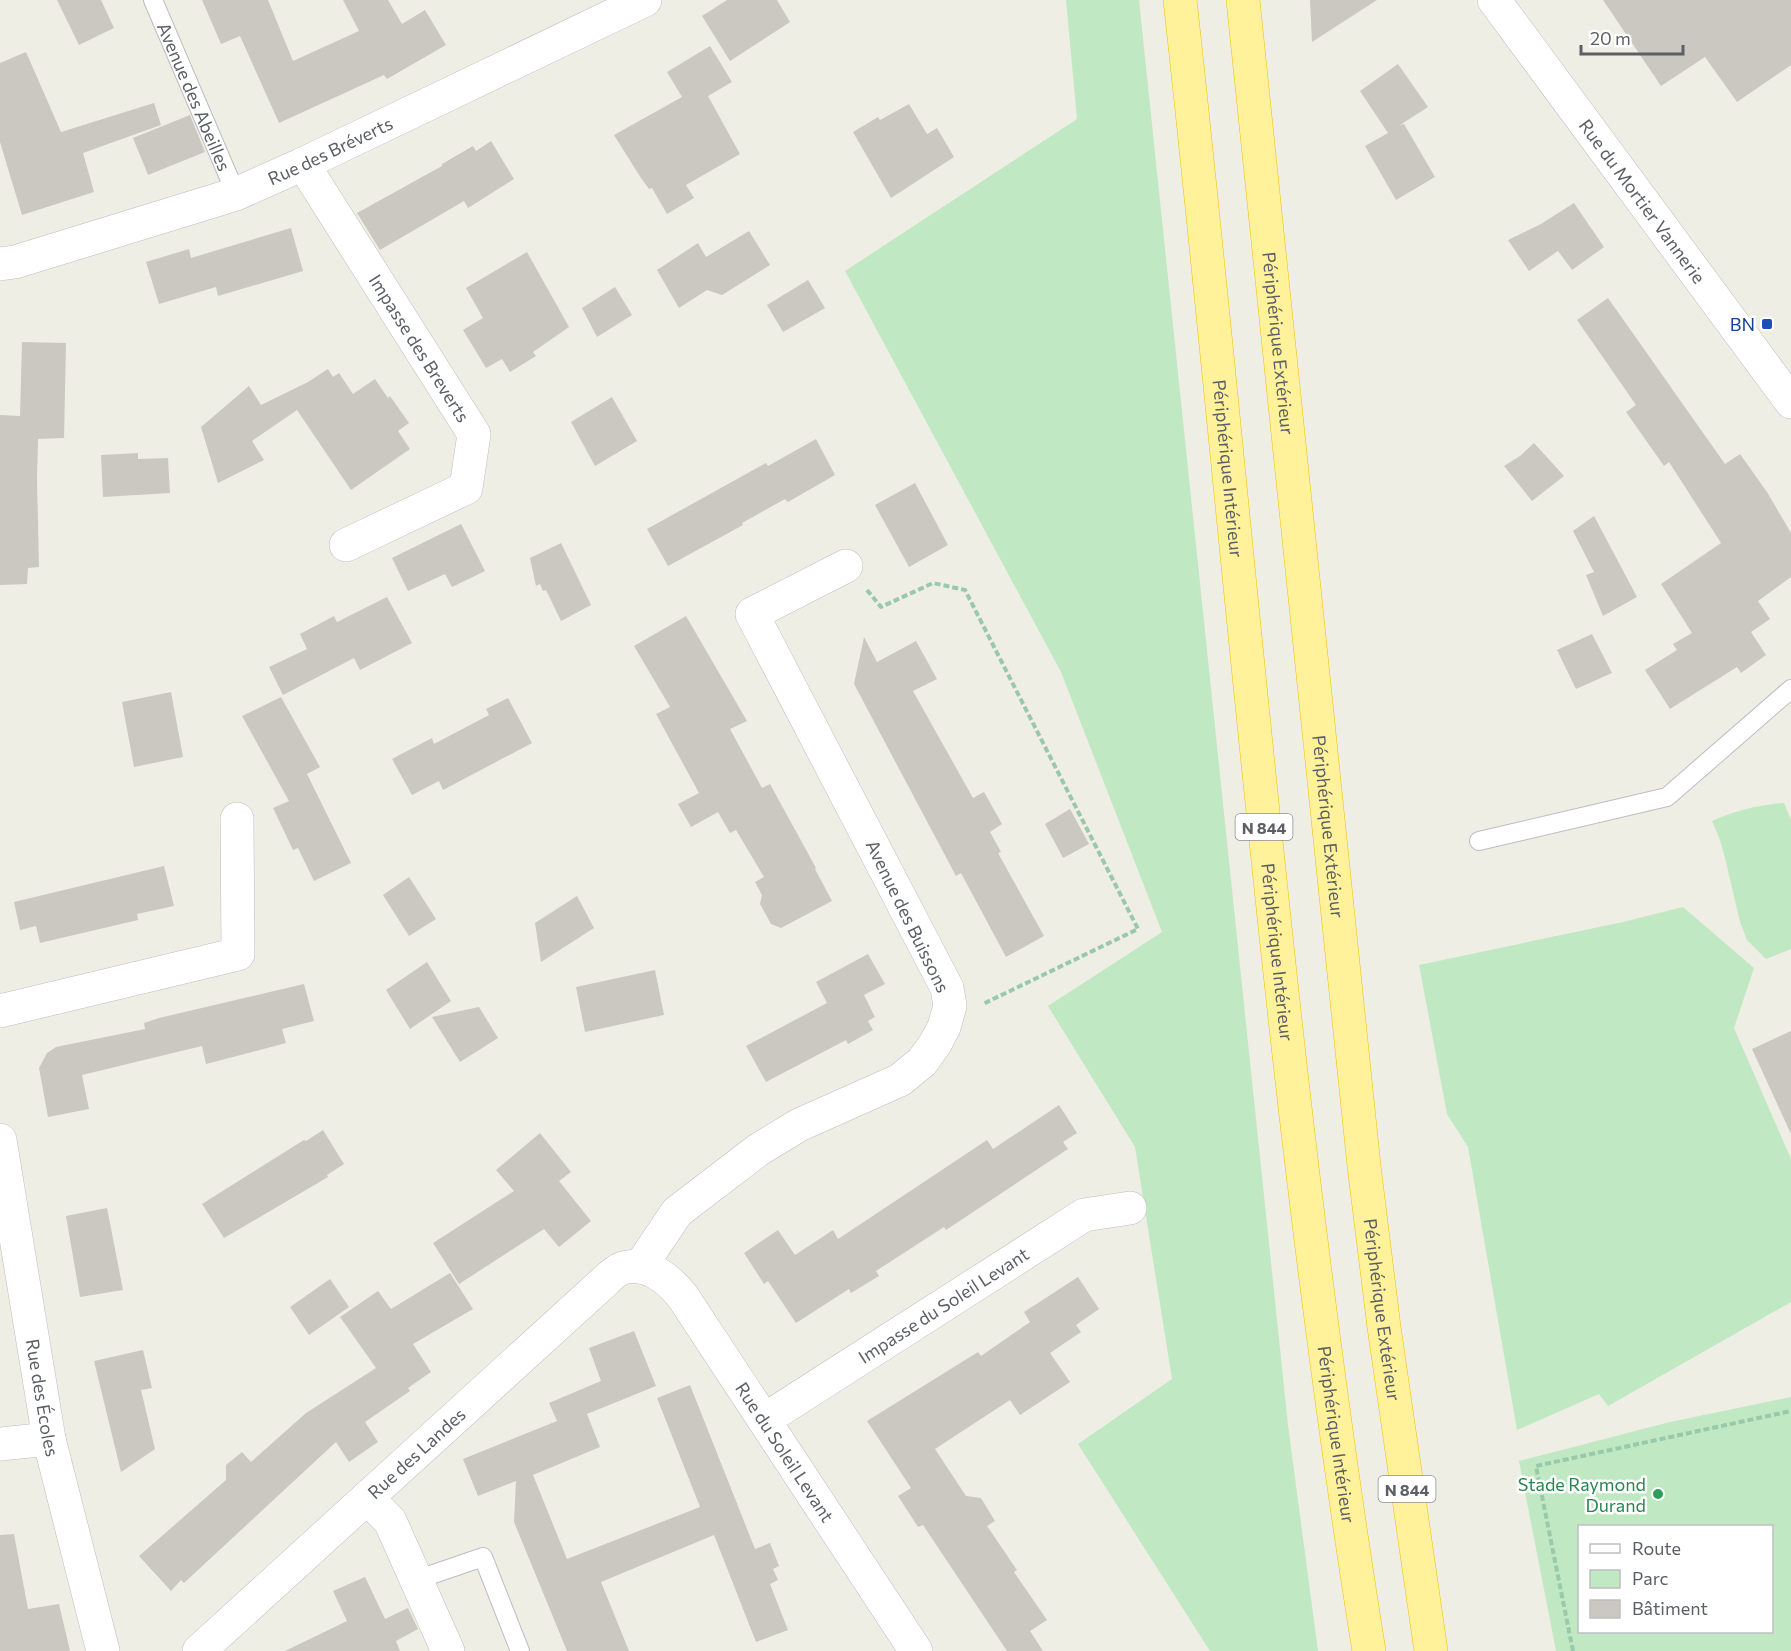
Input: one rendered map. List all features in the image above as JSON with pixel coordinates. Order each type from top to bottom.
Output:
[{"type":"highway","name":"Périphérique Intérieur","points":[[1180,0],[1287,1034],[1329,1381],[1369,1651]]},
{"type":"highway","name":"Périphérique Extérieur","points":[[1243,0],[1364,1166],[1384,1328],[1431,1651]]},
{"type":"street","name":"Rue des Bréverts","points":[[0,264],[15,262],[236,194],[645,0]]},
{"type":"street","name":"Rue du Mortier Vannerie","points":[[1494,0],[1791,402]]},
{"type":"street","name":"Impasse des Breverts","points":[[303,164],[474,434],[466,488],[346,545]]},
{"type":"street","name":"Avenue des Buissons","points":[[640,1267],[677,1212],[758,1150],[799,1125],[900,1080],[922,1062],[944,1027],[950,1006],[947,988],[752,614],[846,566]]},
{"type":"street","points":[[0,1011],[238,954],[237,819]]},
{"type":"street","name":"Rue des Écoles","points":[[0,1140],[49,1439],[103,1651]]},
{"type":"street","name":"Impasse du Soleil Levant","points":[[764,1420],[1084,1215],[1130,1208]]},
{"type":"street","name":"Rue du Soleil Levant","points":[[640,1267],[672,1283],[683,1297],[916,1651]]},
{"type":"street","name":"Rue des Landes","points":[[198,1651],[604,1282],[621,1268],[640,1267]]},
{"type":"street","points":[[0,1444],[49,1439]]},
{"type":"street","points":[[367,1498],[390,1521],[448,1651]]},
{"type":"lane","name":"Avenue des Abeilles","points":[[153,0],[236,194]]},
{"type":"lane","points":[[1479,841],[1667,798],[1791,689]]},
{"type":"lane","points":[[416,1580],[483,1557],[520,1651]]},
{"type":"path","points":[[846,566],[881,607],[933,583],[965,590],[1138,929],[982,1004],[950,1006]]},
{"type":"path","points":[[1573,1651],[1536,1466],[1791,1411]]},
{"type":"green space","points":[[1066,0],[1139,0],[1288,1425],[1318,1651],[1210,1651],[1078,1444],[1172,1379],[1135,1147],[1048,1006],[1162,932],[1061,672],[845,271],[1077,119]]},
{"type":"green space","points":[[1784,803],[1791,820],[1791,949],[1766,959],[1747,940],[1740,922],[1720,840],[1712,821],[1747,809]]},
{"type":"green space","points":[[1683,907],[1754,968],[1734,1028],[1791,1159],[1791,1302],[1608,1406],[1599,1394],[1517,1430],[1468,1147],[1447,1114],[1419,965]]},
{"type":"green space","name":"Stade Raymond Durand","points":[[1791,1397],[1791,1651],[1556,1651],[1519,1461],[1670,1422]]},
{"type":"building","points":[[57,0],[101,0],[114,28],[79,45]]},
{"type":"building","points":[[202,0],[268,0],[293,61],[359,31],[343,0],[388,0],[402,24],[425,10],[446,45],[387,79],[384,75],[279,123],[240,36],[221,44]]},
{"type":"building","points":[[727,0],[777,0],[790,22],[730,61],[702,16]]},
{"type":"building","points":[[1310,0],[1377,0],[1312,42]]},
{"type":"building","points":[[1603,0],[1791,0],[1791,65],[1737,102],[1705,57],[1661,86]]},
{"type":"building","points":[[710,46],[732,82],[708,96],[740,154],[686,185],[694,198],[667,214],[652,188],[649,189],[614,135],[682,97],[667,72]]},
{"type":"building","points":[[26,52],[61,132],[154,103],[161,125],[83,153],[94,192],[22,215],[0,142],[0,63]]},
{"type":"building","points":[[1398,64],[1428,107],[1400,125],[1404,124],[1435,177],[1396,200],[1365,146],[1388,133],[1360,91]]},
{"type":"building","points":[[909,104],[927,134],[937,128],[954,157],[891,198],[853,132],[878,117],[880,120]]},
{"type":"building","points":[[190,115],[205,152],[148,175],[133,138]]},
{"type":"building","points":[[491,141],[514,179],[468,208],[464,201],[380,250],[357,213],[442,166],[473,146],[476,151]]},
{"type":"building","points":[[1574,203],[1604,247],[1572,270],[1558,251],[1529,271],[1508,240],[1541,224]]},
{"type":"building","points":[[291,228],[303,271],[218,296],[216,287],[159,304],[146,262],[189,249],[191,258]]},
{"type":"building","points":[[749,231],[770,265],[722,295],[707,290],[679,308],[657,270],[698,243],[706,257]]},
{"type":"building","points":[[527,252],[569,327],[533,352],[536,356],[510,372],[502,359],[486,368],[463,330],[483,318],[466,288]]},
{"type":"building","points":[[808,280],[825,308],[783,332],[767,305]]},
{"type":"building","points":[[615,287],[632,315],[597,337],[582,308]]},
{"type":"building","points":[[1608,298],[1725,464],[1740,454],[1767,492],[1791,533],[1791,577],[1758,601],[1770,619],[1751,632],[1766,655],[1741,673],[1737,667],[1670,709],[1645,670],[1677,650],[1673,644],[1692,633],[1661,584],[1721,543],[1669,462],[1664,466],[1626,412],[1636,405],[1577,320]]},
{"type":"building","points":[[22,342],[66,343],[64,438],[38,439],[39,567],[28,568],[27,584],[0,585],[0,415],[20,416]]},
{"type":"building","points":[[328,369],[333,377],[339,373],[353,394],[375,379],[409,423],[398,431],[410,449],[351,490],[297,410],[252,441],[264,460],[218,483],[201,427],[249,386],[261,405],[308,382]]},
{"type":"building","points":[[612,397],[637,441],[595,466],[571,422]]},
{"type":"building","points":[[816,439],[835,475],[788,502],[785,499],[668,566],[647,529],[766,463],[768,466]]},
{"type":"building","points":[[1534,443],[1564,476],[1532,501],[1504,466]]},
{"type":"building","points":[[138,453],[138,459],[168,458],[170,493],[103,497],[101,455]]},
{"type":"building","points":[[915,483],[948,545],[909,567],[875,505]]},
{"type":"building","points":[[1594,516],[1637,597],[1603,616],[1586,575],[1594,572],[1573,531]]},
{"type":"building","points":[[461,524],[485,571],[452,587],[445,574],[408,591],[392,558]]},
{"type":"building","points":[[561,543],[591,605],[561,621],[546,590],[543,591],[540,584],[536,586],[530,558]]},
{"type":"building","points":[[387,597],[412,643],[360,670],[354,658],[283,695],[269,667],[307,649],[300,634],[334,616],[337,622]]},
{"type":"building","points":[[686,616],[747,721],[730,729],[762,788],[770,784],[832,901],[781,928],[771,924],[760,904],[762,895],[755,882],[764,877],[736,830],[730,833],[718,812],[691,827],[678,804],[699,793],[656,714],[670,707],[634,646]]},
{"type":"building","points":[[1592,634],[1612,673],[1576,689],[1557,650]]},
{"type":"building","points":[[864,637],[877,662],[916,641],[937,679],[913,691],[973,798],[984,792],[1002,824],[990,832],[1001,852],[998,853],[1044,936],[1006,957],[961,873],[956,876],[854,684]]},
{"type":"building","points":[[171,692],[183,757],[134,767],[122,702]]},
{"type":"building","points":[[281,697],[320,767],[307,774],[351,863],[314,881],[298,848],[293,850],[273,808],[289,801],[242,716]]},
{"type":"building","points":[[508,698],[532,743],[443,790],[439,781],[412,795],[392,759],[432,738],[434,744],[489,715],[486,709]]},
{"type":"building","points":[[1070,809],[1089,844],[1063,858],[1045,824]]},
{"type":"building","points":[[164,866],[174,906],[137,914],[138,920],[40,943],[36,926],[20,930],[14,902]]},
{"type":"building","points":[[409,877],[436,919],[409,936],[383,895]]},
{"type":"building","points":[[577,896],[594,928],[541,962],[535,923]]},
{"type":"building","points":[[868,954],[885,984],[864,995],[875,1017],[868,1021],[873,1030],[848,1044],[846,1040],[766,1082],[746,1046],[827,1003],[816,982]]},
{"type":"building","points":[[427,962],[451,1001],[410,1029],[386,990]]},
{"type":"building","points":[[655,970],[664,1015],[585,1032],[576,987]]},
{"type":"building","points":[[304,984],[314,1021],[282,1029],[286,1043],[206,1064],[202,1046],[82,1075],[89,1109],[48,1117],[39,1068],[47,1053],[56,1047],[145,1029],[144,1023],[159,1018]]},
{"type":"building","points":[[479,1007],[498,1038],[460,1062],[432,1017]]},
{"type":"building","points":[[1791,1031],[1791,1134],[1752,1049]]},
{"type":"building","points":[[1059,1105],[1077,1133],[1063,1142],[1068,1149],[946,1230],[944,1227],[876,1271],[879,1276],[851,1293],[849,1289],[796,1323],[768,1281],[764,1284],[744,1253],[778,1230],[795,1255],[833,1230],[838,1239],[987,1140],[993,1149]]},
{"type":"building","points":[[323,1130],[344,1164],[327,1175],[328,1177],[224,1238],[202,1204]]},
{"type":"building","points":[[540,1133],[571,1172],[559,1181],[591,1221],[559,1247],[544,1229],[459,1284],[433,1243],[514,1191],[496,1170]]},
{"type":"building","points":[[107,1208],[123,1290],[80,1297],[66,1216]]},
{"type":"building","points":[[450,1273],[473,1309],[413,1344],[431,1372],[408,1388],[410,1391],[365,1422],[378,1442],[349,1462],[336,1442],[184,1583],[181,1580],[171,1591],[139,1556],[226,1480],[226,1465],[242,1452],[251,1462],[306,1413],[376,1368],[340,1317],[378,1291],[391,1309]]},
{"type":"building","points":[[1078,1277],[1099,1309],[1076,1325],[1081,1332],[1050,1353],[1070,1382],[1020,1415],[1010,1400],[935,1449],[966,1496],[981,1498],[995,1521],[987,1526],[1017,1570],[1014,1572],[1047,1620],[1030,1631],[1043,1651],[1007,1651],[923,1525],[918,1527],[898,1496],[911,1488],[867,1421],[978,1352],[981,1356],[1030,1322],[1024,1312]]},
{"type":"building","points":[[330,1279],[349,1307],[309,1335],[290,1307]]},
{"type":"building","points":[[634,1331],[656,1386],[587,1414],[600,1447],[533,1475],[567,1559],[700,1507],[657,1398],[690,1385],[755,1549],[770,1543],[779,1566],[773,1569],[778,1580],[770,1584],[788,1630],[756,1642],[714,1535],[601,1582],[629,1651],[567,1651],[514,1522],[516,1481],[478,1496],[463,1459],[557,1421],[549,1403],[601,1381],[589,1348]]},
{"type":"building","points":[[143,1350],[152,1388],[141,1390],[155,1449],[121,1472],[94,1361]]},
{"type":"building","points":[[14,1534],[28,1609],[59,1604],[70,1651],[0,1651],[0,1535]]},
{"type":"building","points":[[365,1577],[385,1619],[408,1608],[418,1629],[396,1641],[400,1651],[285,1651],[347,1621],[333,1591]]},
{"type":"place","name":"BN","points":[[1767,324]]},
{"type":"place","name":"Stade Raymond Durand","points":[[1658,1494]]}]
